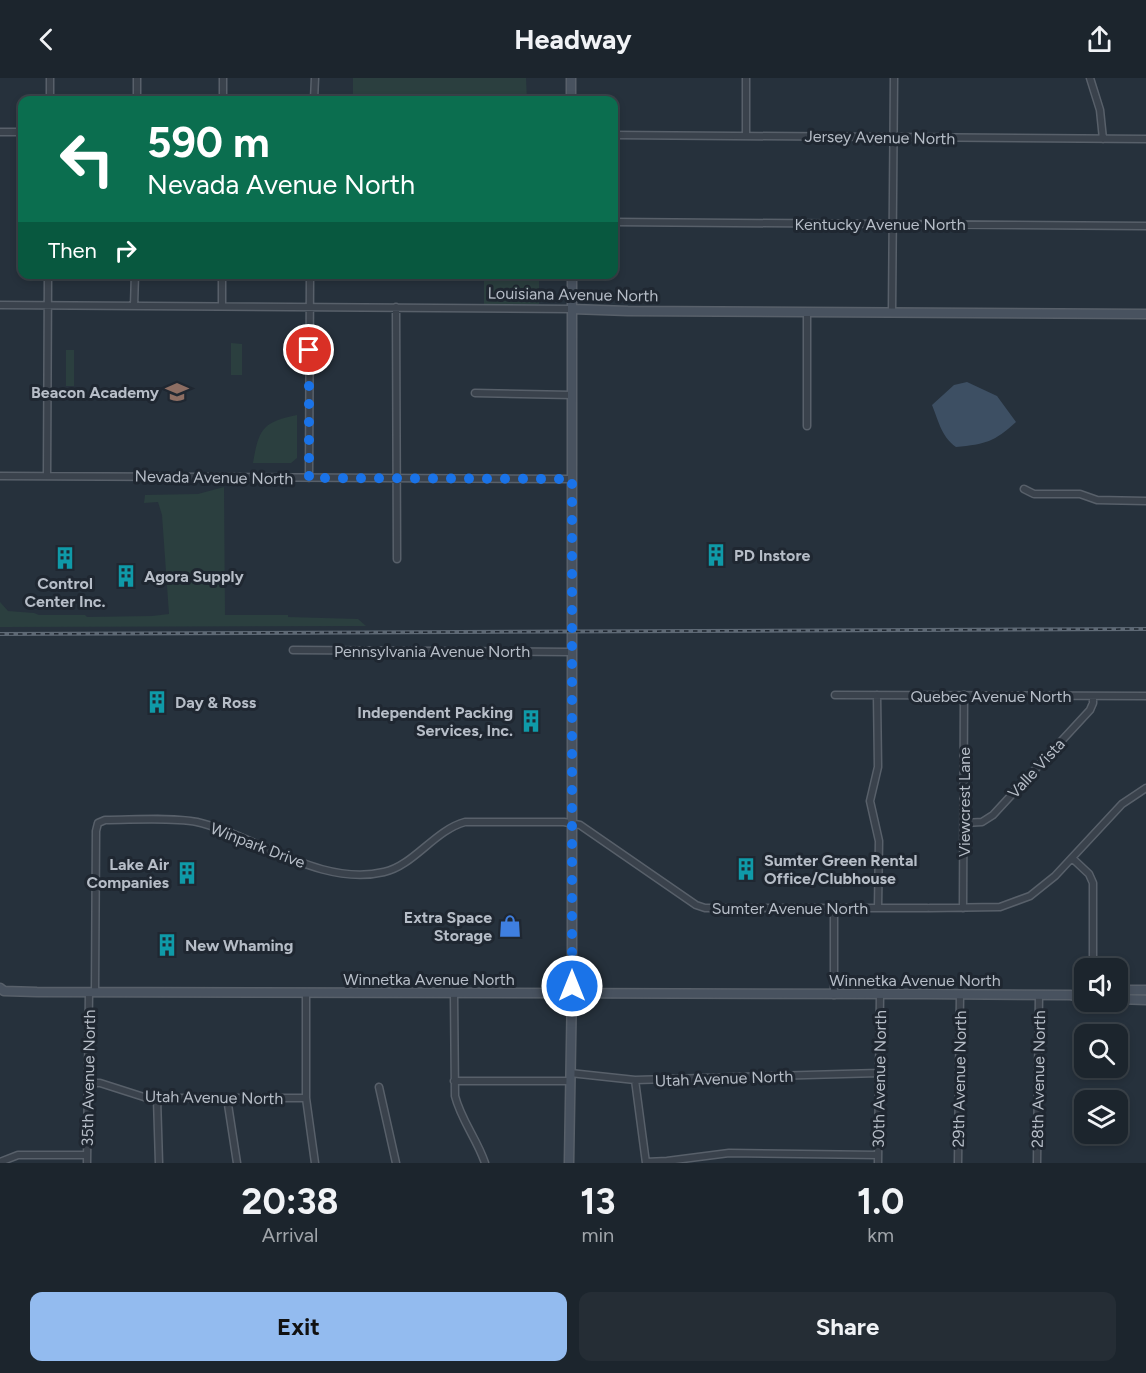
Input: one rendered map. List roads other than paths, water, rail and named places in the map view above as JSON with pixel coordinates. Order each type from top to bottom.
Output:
[{"type":"street","points":[[50,78],[50,96]]},
{"type":"street","points":[[137,78],[137,96]]},
{"type":"street","points":[[223,78],[223,96]]},
{"type":"street","points":[[314,96],[315,78]]},
{"type":"street","points":[[571,96],[572,78]]},
{"type":"street","points":[[746,78],[746,135]]},
{"type":"street","points":[[892,312],[894,78]]},
{"type":"street","points":[[1090,78],[1100,110],[1103,139]]},
{"type":"street","points":[[0,132],[18,132]]},
{"type":"street","name":"Jersey Avenue North","points":[[618,135],[1146,139]]},
{"type":"street","name":"Kentucky Avenue North","points":[[618,222],[1146,226]]},
{"type":"street","points":[[47,476],[48,279]]},
{"type":"street","points":[[134,306],[135,279]]},
{"type":"street","points":[[222,279],[222,306]]},
{"type":"street","points":[[309,478],[310,279]]},
{"type":"street","points":[[569,1163],[572,823],[572,279]]},
{"type":"street","name":"Louisiana Avenue North","points":[[0,305],[1146,314]]},
{"type":"street","points":[[396,308],[397,558]]},
{"type":"street","points":[[807,312],[807,426]]},
{"type":"street","points":[[475,393],[572,395]]},
{"type":"street","name":"Nevada Avenue North","points":[[0,476],[572,479]]},
{"type":"street","points":[[1024,489],[1034,494],[1080,494],[1097,500],[1146,501]]},
{"type":"street","name":"Pennsylvania Avenue North","points":[[293,650],[571,652]]},
{"type":"street","name":"Quebec Avenue North","points":[[835,695],[1146,696]]},
{"type":"street","points":[[878,695],[878,767],[870,801],[879,841],[878,908]]},
{"type":"street","name":"Viewcrest Lane","points":[[963,908],[964,695]]},
{"type":"street","name":"Valle Vista","points":[[964,823],[975,823],[988,819],[1090,710],[1093,696]]},
{"type":"street","name":"Sumter Avenue North","points":[[572,823],[580,825],[689,900],[705,908],[1000,907],[1030,896],[1044,887],[1122,804],[1146,788]]},
{"type":"street","name":"Winpark Drive","points":[[92,992],[96,826],[101,821],[196,822],[337,874],[376,873],[391,870],[451,828],[465,822],[572,823]]},
{"type":"street","points":[[1072,858],[1089,874],[1093,884],[1093,958]]},
{"type":"street","points":[[834,908],[834,995]]},
{"type":"street","points":[[1128,990],[1146,990]]},
{"type":"street","name":"Winnetka Avenue North","points":[[1,991],[1074,996]]},
{"type":"street","name":"35th Avenue North","points":[[87,1163],[92,992]]},
{"type":"street","points":[[306,993],[306,1098],[315,1163]]},
{"type":"street","points":[[454,994],[454,1081],[458,1109],[485,1163]]},
{"type":"street","name":"29th Avenue North","points":[[958,1163],[960,994]]},
{"type":"street","name":"Winnetka Avenue North","points":[[1070,995],[1074,994]]},
{"type":"street","name":"30th Avenue North","points":[[878,1163],[880,995]]},
{"type":"street","name":"28th Avenue North","points":[[1037,1163],[1039,995]]},
{"type":"street","points":[[1128,999],[1146,1000]]},
{"type":"street","name":"Utah Avenue North","points":[[454,1081],[570,1077],[635,1080],[879,1073]]},
{"type":"street","points":[[635,1080],[646,1162],[729,1153],[878,1155]]},
{"type":"street","name":"Utah Avenue North","points":[[88,1083],[106,1085],[139,1097],[306,1098]]},
{"type":"street","points":[[379,1087],[396,1163],[388,1163]]},
{"type":"street","points":[[157,1098],[159,1163]]},
{"type":"street","points":[[227,1098],[237,1163]]},
{"type":"street","points":[[0,1161],[18,1155],[87,1155]]},
{"type":"water","points":[[967,382],[997,396],[1016,422],[989,441],[956,447],[944,433],[932,405],[954,385]]},
{"type":"railway","points":[[0,634],[1146,629]]},
{"type":"place","name":"Beacon Academy","points":[[177,392]]},
{"type":"place","name":"PD Instore","points":[[716,555]]},
{"type":"place","name":"Control Center Inc.","points":[[65,558]]},
{"type":"place","name":"Agora Supply","points":[[126,576]]},
{"type":"place","name":"Day & Ross","points":[[157,702]]},
{"type":"place","name":"Independent Packing Services, Inc.","points":[[531,721]]},
{"type":"place","name":"Sumter Green Rental Office/Clubhouse","points":[[746,869]]},
{"type":"place","name":"Lake Air Companies","points":[[187,873]]},
{"type":"place","name":"Extra Space Storage","points":[[510,926]]},
{"type":"place","name":"New Whaming","points":[[167,945]]}]
